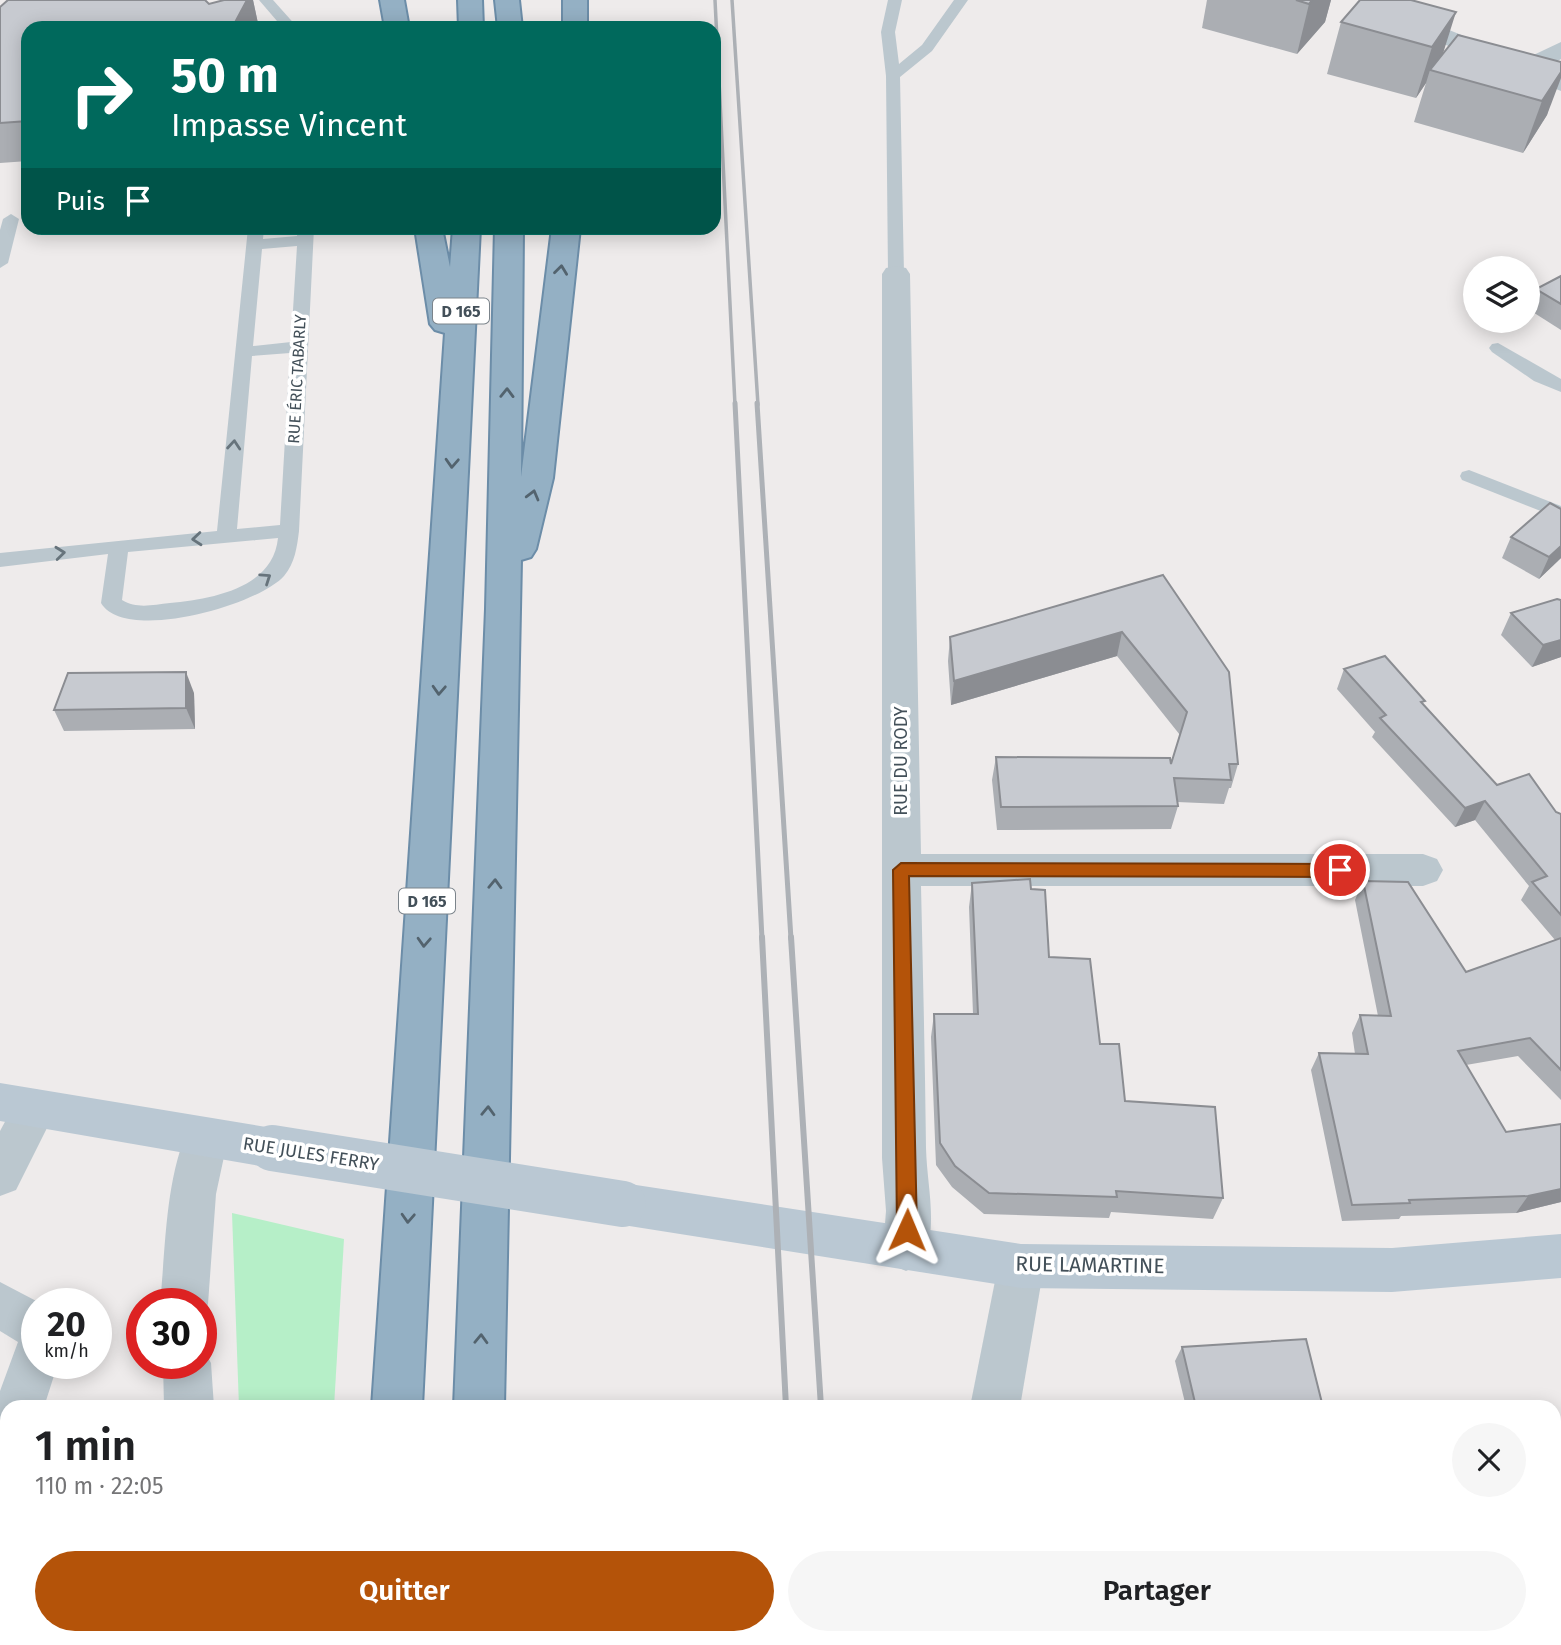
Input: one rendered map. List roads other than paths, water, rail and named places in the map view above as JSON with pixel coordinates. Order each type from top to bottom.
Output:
[{"type":"highway","points":[[392,0],[396,21]]},
{"type":"highway","points":[[470,0],[471,21]]},
{"type":"highway","points":[[507,0],[509,21]]},
{"type":"highway","points":[[575,0],[575,21]]},
{"type":"highway","points":[[430,235],[456,395]]},
{"type":"highway","name":"D 165","points":[[397,1400],[466,235]]},
{"type":"highway","name":"D 165","points":[[479,1400],[503,609],[509,235]]},
{"type":"highway","points":[[503,609],[537,478],[565,235]]},
{"type":"main road","name":"RUE JULES FERRY","points":[[18,1105],[206,1138],[623,1204]]},
{"type":"main road","name":"RUE LAMARTINE","points":[[623,1204],[1021,1266],[1392,1270],[1561,1256]]},
{"type":"street","points":[[1389,0],[1419,26],[1561,84]]},
{"type":"street","points":[[1525,69],[1561,48]]},
{"type":"street","name":"RUE DU RODY","points":[[896,274],[904,1158],[909,1211],[906,1248]]},
{"type":"street","points":[[901,870],[1423,870]]},
{"type":"street","points":[[0,1176],[18,1105]]},
{"type":"street","points":[[185,1288],[192,1194],[206,1138]]},
{"type":"street","points":[[996,1400],[1021,1266]]},
{"type":"street","points":[[0,1305],[21,1317]]},
{"type":"street","points":[[21,1400],[29,1379]]},
{"type":"street","points":[[187,1379],[188,1400]]},
{"type":"lane","points":[[266,0],[285,21]]},
{"type":"lane","points":[[895,0],[888,32],[893,76],[896,274]]},
{"type":"lane","points":[[893,76],[927,48],[961,0]]},
{"type":"lane","points":[[0,263],[11,219]]},
{"type":"lane","points":[[226,537],[255,236],[280,235]]},
{"type":"lane","name":"RUE ÉRIC TABARLY","points":[[119,546],[111,603],[130,614],[209,606],[239,596],[276,572],[287,552],[289,531],[306,235]]},
{"type":"lane","points":[[243,352],[299,347]]},
{"type":"lane","points":[[1498,348],[1540,377],[1561,386]]},
{"type":"lane","points":[[1469,476],[1561,513]]},
{"type":"lane","points":[[0,560],[289,531]]},
{"type":"railway","points":[[715,0],[716,21]]},
{"type":"railway","points":[[732,0],[758,405]]},
{"type":"railway","points":[[721,122],[735,405]]},
{"type":"railway","points":[[735,403],[762,939]]},
{"type":"railway","points":[[757,403],[791,939]]},
{"type":"railway","points":[[762,937],[786,1400]]},
{"type":"railway","points":[[791,937],[821,1400]]}]
